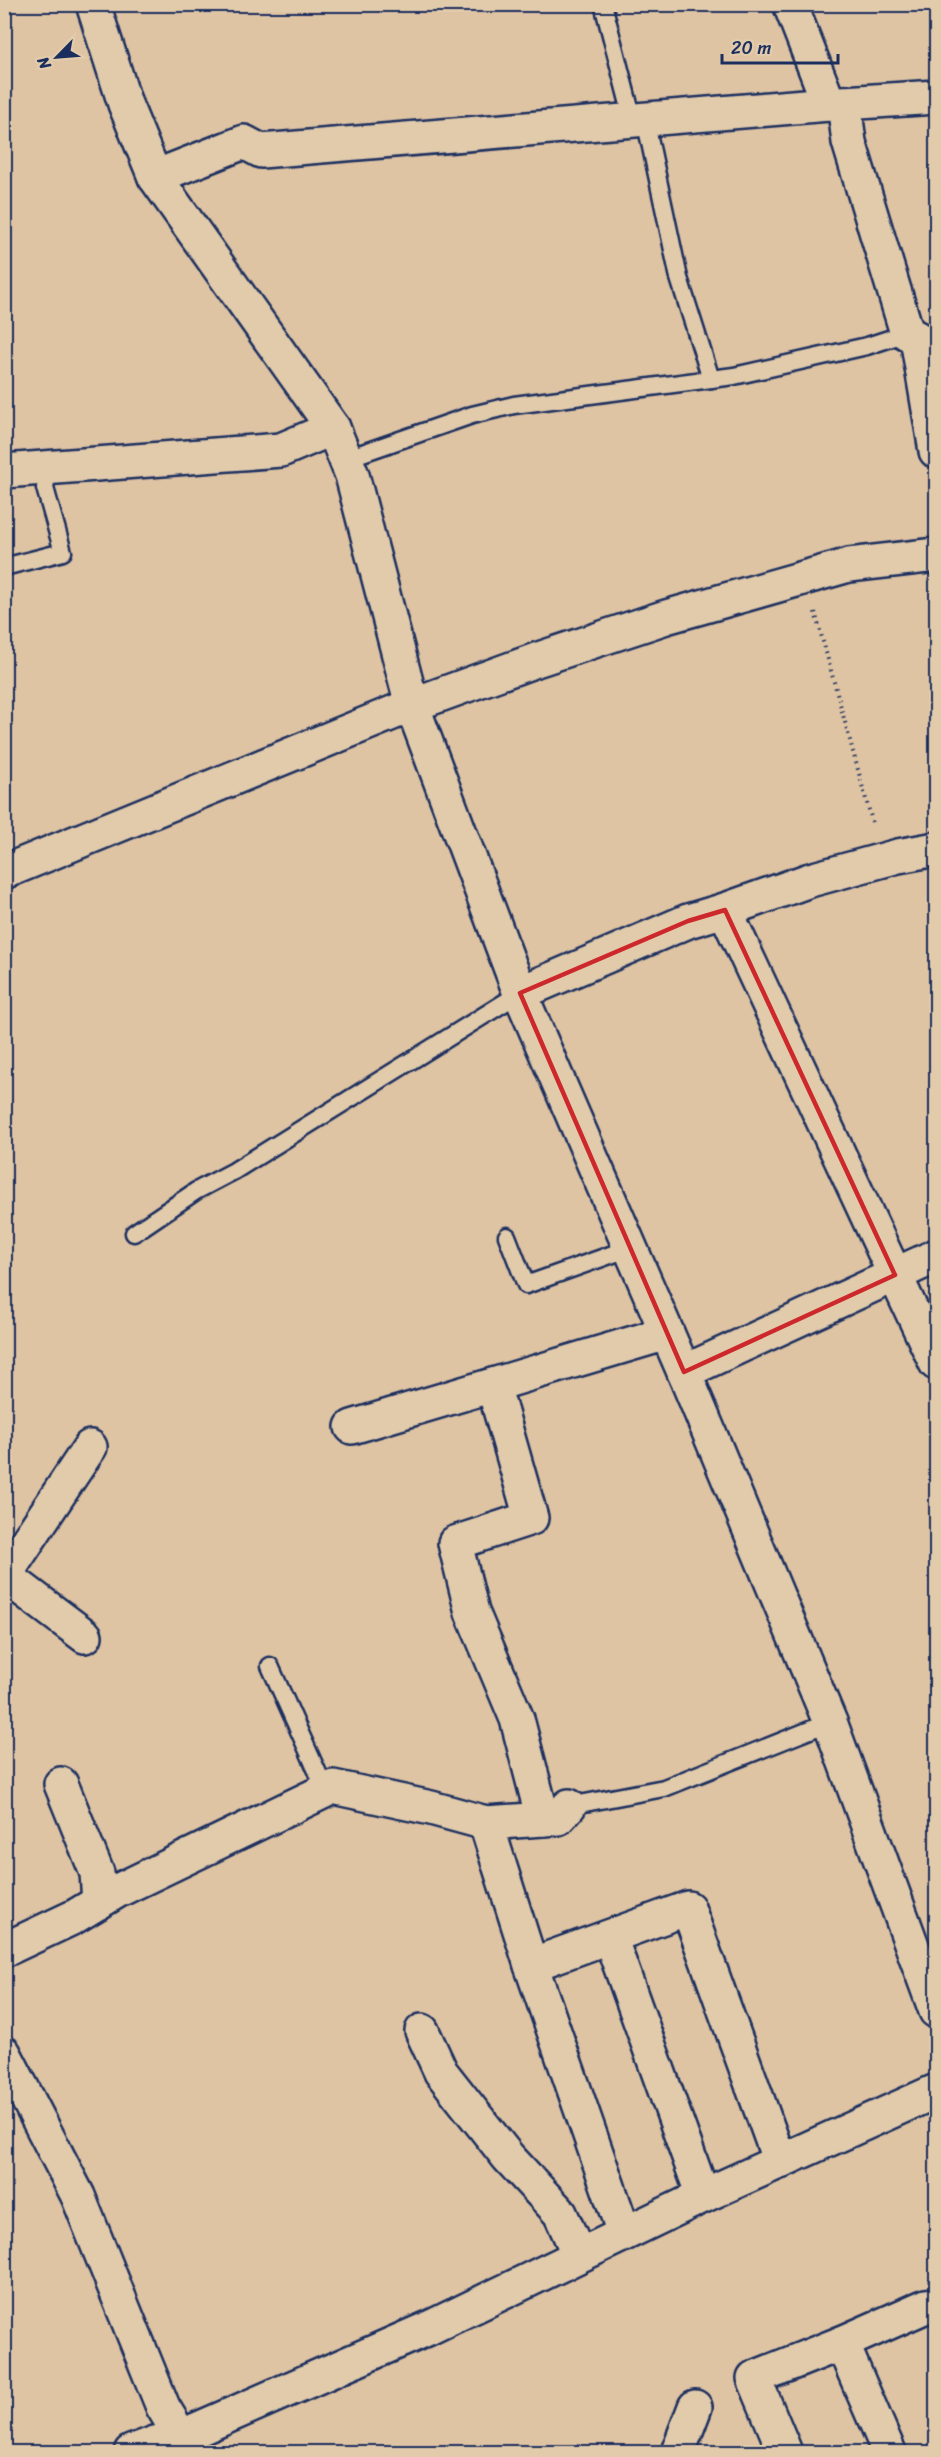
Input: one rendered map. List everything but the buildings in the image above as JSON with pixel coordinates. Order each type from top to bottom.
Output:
[{"type":"street","points":[[93,4],[125,105],[155,177],[333,428],[352,475],[412,705],[520,993],[684,1372],[830,1722],[936,2012]]},
{"type":"street","points":[[790,4],[836,103],[907,333],[917,338],[936,451]]},
{"type":"street","points":[[155,177],[244,142],[261,151],[836,103],[936,97]]},
{"type":"street","points":[[4,471],[281,450],[333,428]]},
{"type":"street","points":[[4,872],[412,705],[666,616],[849,565],[936,555]]},
{"type":"street","points":[[520,993],[688,921],[810,880],[883,860],[933,858]]},
{"type":"street","points":[[725,910],[936,1363]]},
{"type":"street","points":[[684,1372],[936,1256]]},
{"type":"street","points":[[352,1426],[667,1333]]},
{"type":"street","points":[[4,1950],[333,1787],[431,1808],[486,1823],[556,1813],[472,1612],[455,1544],[531,1518],[493,1385]]},
{"type":"street","points":[[85,1636],[5,1575],[90,1447]]},
{"type":"street","points":[[61,1784],[97,1873],[99,1902]]},
{"type":"street","points":[[486,1823],[531,1965],[624,2233]]},
{"type":"street","points":[[531,1965],[688,1908],[780,2162]]},
{"type":"street","points":[[610,1937],[704,2196]]},
{"type":"street","points":[[422,2031],[441,2072],[508,2157],[560,2213],[579,2255]]},
{"type":"street","points":[[4,2053],[78,2196],[163,2407],[185,2445]]},
{"type":"street","points":[[131,2452],[155,2443],[185,2445],[624,2233],[936,2091]]},
{"type":"street","points":[[785,2452],[754,2378],[926,2306],[936,2307]]},
{"type":"street","points":[[842,2343],[889,2452]]},
{"type":"street","points":[[678,2452],[695,2408]]},
{"type":"lane","points":[[603,4],[639,119],[680,278],[711,379]]},
{"type":"lane","points":[[345,459],[472,415],[514,405],[711,379],[867,346],[907,333]]},
{"type":"lane","points":[[4,567],[63,552],[45,488],[48,466]]},
{"type":"lane","points":[[134,1233],[196,1191],[234,1171],[520,993]]},
{"type":"lane","points":[[507,1236],[526,1285],[630,1248]]},
{"type":"lane","points":[[270,1666],[326,1791]]},
{"type":"lane","points":[[556,1813],[664,1788],[830,1722]]},
{"type":"path","points":[[805,577],[883,860]]},
{"type":"highlighted area","points":[[725,910],[895,1275],[684,1372],[520,993],[688,921]]}]
